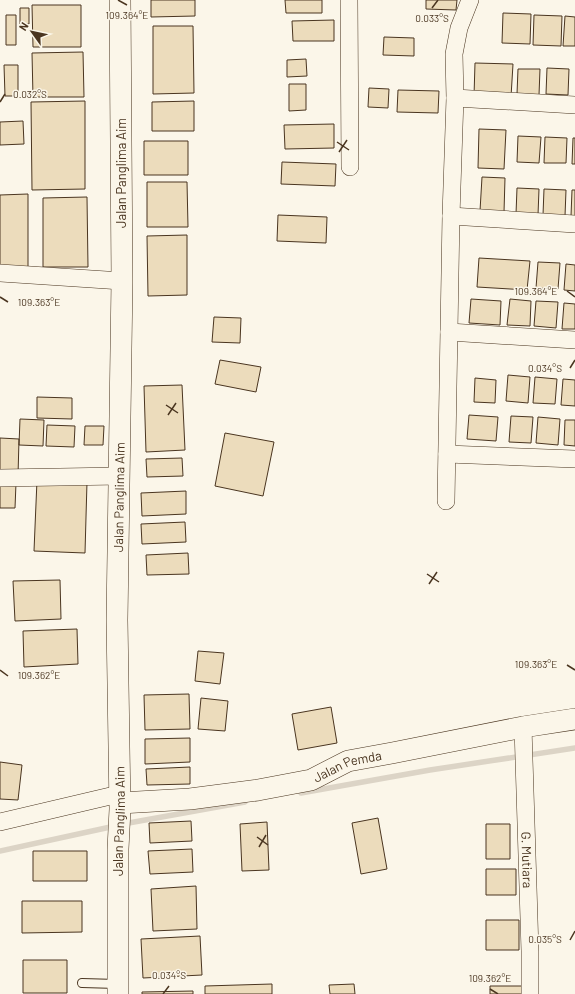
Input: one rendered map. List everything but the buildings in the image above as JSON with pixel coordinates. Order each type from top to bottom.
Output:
[{"type":"street","name":"Jalan Panglima Aim","points":[[118,989],[118,849],[120,802],[117,620],[122,281],[120,0]]},
{"type":"street","points":[[350,0],[350,167]]},
{"type":"street","points":[[446,501],[451,216],[455,98],[454,54],[459,28],[470,0]]},
{"type":"street","points":[[455,98],[575,106]]},
{"type":"street","points":[[451,216],[575,224]]},
{"type":"street","points":[[0,273],[122,281]]},
{"type":"street","points":[[449,332],[575,340]]},
{"type":"street","points":[[447,454],[575,460]]},
{"type":"street","points":[[0,478],[119,476]]},
{"type":"street","name":"Jalan Pemda","points":[[120,802],[190,799],[258,790],[311,780],[348,761],[523,727],[575,719]]},
{"type":"street","name":"G. Mutiara","points":[[523,727],[530,994]]},
{"type":"street","points":[[0,822],[120,802]]},
{"type":"lane","points":[[82,983],[118,989]]},
{"type":"waterway","points":[[301,793],[430,770],[575,748]]},
{"type":"waterway","points":[[123,824],[245,802]]},
{"type":"waterway","points":[[0,851],[115,826]]}]
